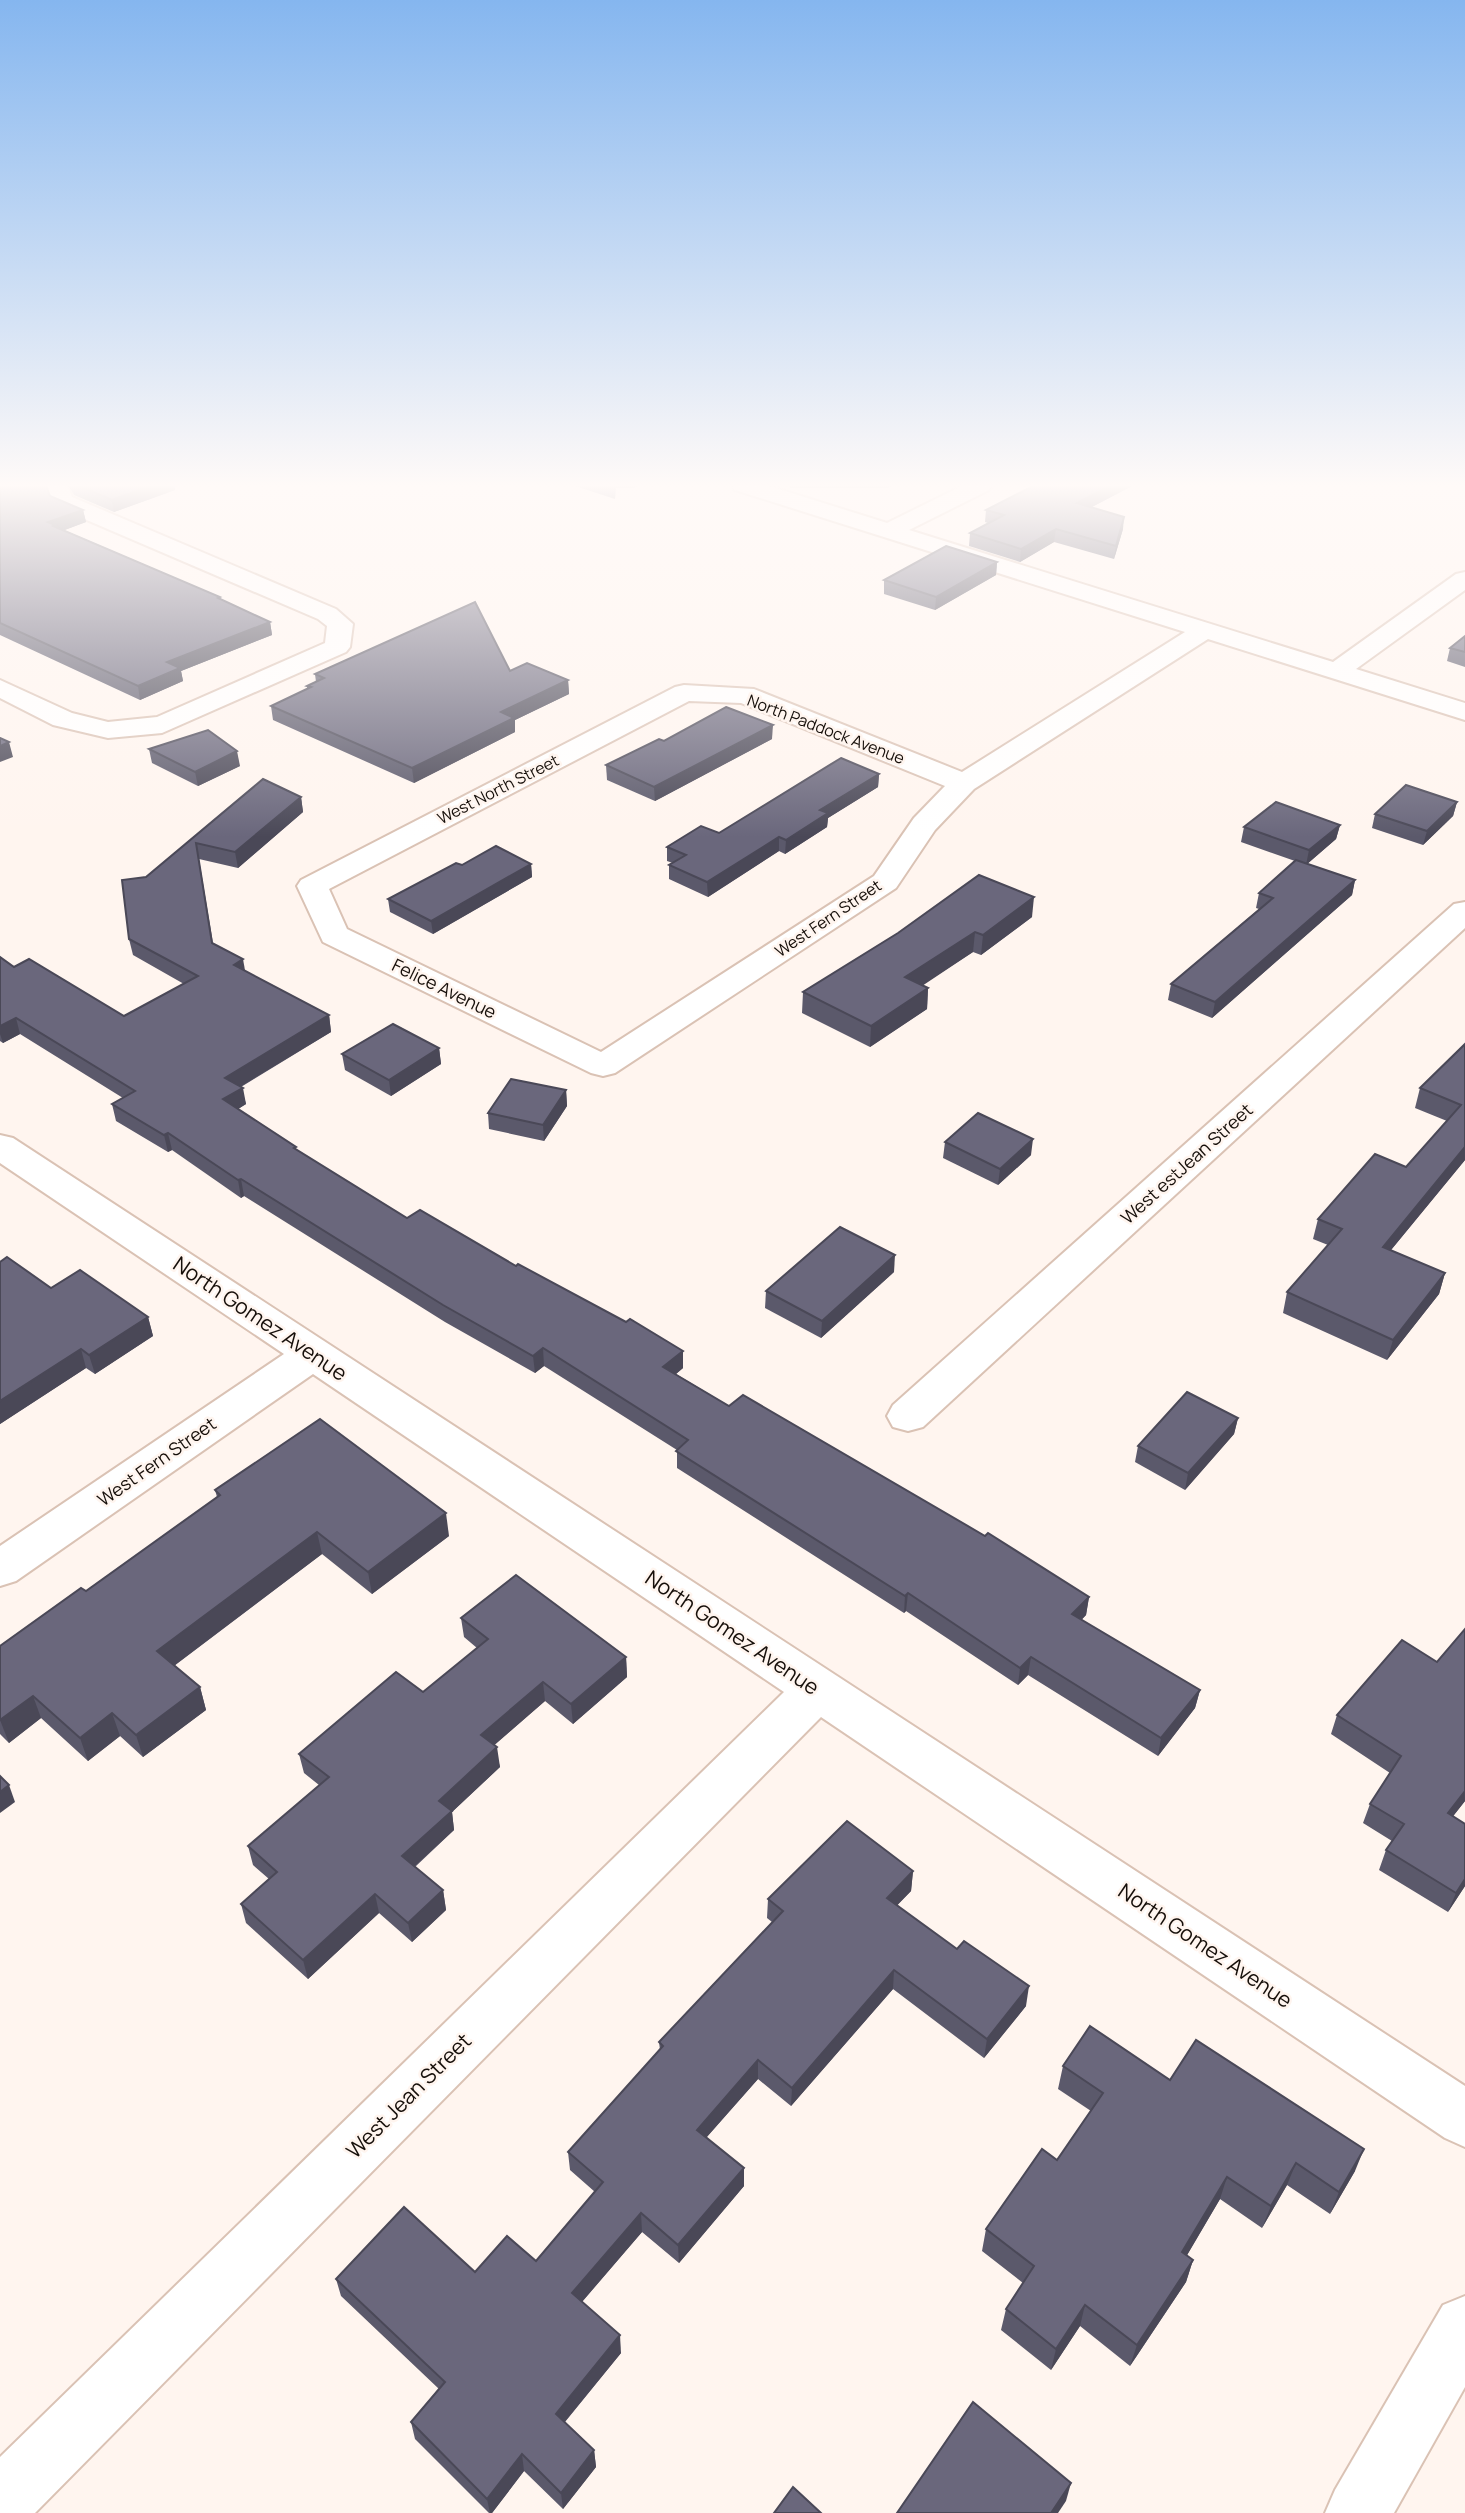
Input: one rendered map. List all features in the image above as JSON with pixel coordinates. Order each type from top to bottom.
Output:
[{"type":"street","points":[[0,688],[62,719],[108,730],[162,725],[337,647],[340,624],[327,614],[299,602]]},
{"type":"street","points":[[1117,602],[1465,712]]},
{"type":"street","points":[[1337,671],[1433,602]]},
{"type":"street","name":"West Fern Street","points":[[603,1066],[885,882],[923,824],[964,783],[1206,630]]},
{"type":"street","name":"North Paddock Avenue","points":[[684,693],[744,695],[964,783]]},
{"type":"street","name":"West North Street","points":[[312,886],[684,693]]},
{"type":"street","name":"Felice Avenue","points":[[312,886],[334,935],[603,1066]]},
{"type":"street","name":"West estJean Street","points":[[908,1416],[1465,911]]},
{"type":"street","name":"North Gomez Avenue","points":[[0,1146],[1465,2119]]},
{"type":"street","name":"West Fern Street","points":[[0,1569],[313,1354]]},
{"type":"street","name":"West Jean Street","points":[[0,2502],[818,1689]]},
{"type":"street","points":[[1358,2513],[1465,2327]]},
{"type":"building","points":[[0,602],[227,602],[270,622],[167,662],[180,668],[138,686],[0,623]]},
{"type":"building","points":[[475,602],[510,671],[527,663],[568,680],[501,712],[514,718],[412,768],[271,706],[324,678],[315,674]]},
{"type":"building","points":[[1465,636],[1465,652],[1450,648]]},
{"type":"building","points":[[726,707],[773,725],[654,787],[606,765],[659,739],[664,741]]},
{"type":"building","points":[[208,730],[237,751],[195,772],[149,749]]},
{"type":"building","points":[[0,738],[9,742],[0,746]]},
{"type":"building","points":[[841,758],[879,774],[820,810],[828,813],[786,840],[779,837],[707,882],[669,865],[686,855],[667,847],[701,826],[719,833]]},
{"type":"building","points":[[263,779],[301,797],[235,852],[196,843],[212,943],[243,959],[234,965],[329,1015],[225,1078],[243,1088],[223,1099],[296,1147],[294,1148],[407,1218],[420,1210],[516,1266],[518,1264],[626,1322],[630,1319],[683,1351],[663,1367],[729,1406],[743,1395],[985,1536],[988,1533],[1089,1597],[1072,1614],[1200,1690],[1161,1738],[1031,1657],[1020,1668],[908,1593],[905,1596],[676,1451],[688,1440],[543,1348],[533,1356],[443,1305],[241,1179],[238,1180],[168,1133],[164,1135],[112,1104],[135,1091],[16,1018],[0,1026],[0,957],[14,967],[29,959],[124,1016],[198,976],[129,939],[122,880],[146,877]]},
{"type":"building","points":[[1406,785],[1457,802],[1427,831],[1375,814]]},
{"type":"building","points":[[1276,802],[1340,825],[1309,850],[1244,827]]},
{"type":"building","points":[[496,846],[531,864],[431,921],[388,899],[456,863],[462,865]]},
{"type":"building","points":[[1296,860],[1355,880],[1215,1002],[1171,984],[1273,898],[1259,893]]},
{"type":"building","points":[[979,875],[1034,897],[983,935],[975,932],[905,977],[928,988],[871,1026],[803,992],[898,933]]},
{"type":"building","points":[[393,1024],[439,1048],[389,1080],[342,1054]]},
{"type":"building","points":[[1465,1044],[1465,1147],[1383,1247],[1445,1273],[1393,1340],[1287,1292],[1342,1229],[1318,1219],[1375,1154],[1406,1167],[1461,1105],[1420,1088]]},
{"type":"building","points":[[511,1079],[566,1090],[543,1125],[488,1113]]},
{"type":"building","points":[[978,1113],[1033,1139],[1000,1169],[945,1142]]},
{"type":"building","points":[[840,1227],[895,1255],[822,1321],[766,1291]]},
{"type":"building","points":[[7,1257],[51,1288],[80,1270],[148,1317],[89,1355],[81,1349],[0,1401],[0,1262]]},
{"type":"building","points":[[1187,1392],[1238,1418],[1188,1473],[1138,1446]]},
{"type":"building","points":[[320,1419],[446,1513],[368,1572],[317,1532],[157,1651],[200,1687],[136,1735],[112,1713],[80,1738],[33,1696],[0,1720],[0,1646],[81,1588],[86,1591],[220,1495],[215,1490]]},
{"type":"building","points":[[516,1575],[626,1657],[571,1704],[543,1682],[481,1735],[497,1747],[439,1801],[452,1811],[402,1856],[443,1890],[408,1923],[375,1894],[303,1960],[241,1904],[277,1872],[248,1846],[329,1777],[299,1754],[396,1672],[423,1692],[488,1639],[461,1618]]},
{"type":"building","points":[[1465,1629],[1465,1791],[1448,1813],[1465,1824],[1465,1879],[1456,1893],[1386,1850],[1404,1824],[1370,1804],[1401,1756],[1337,1715],[1402,1640],[1437,1662]]},
{"type":"building","points":[[0,1776],[9,1785],[0,1792]]},
{"type":"building","points":[[847,1821],[913,1871],[887,1898],[957,1949],[964,1941],[1029,1986],[987,2039],[894,1970],[792,2088],[758,2060],[697,2130],[744,2168],[678,2245],[641,2213],[572,2293],[620,2335],[556,2414],[594,2450],[561,2493],[522,2454],[487,2499],[411,2422],[445,2382],[336,2279],[404,2207],[475,2272],[507,2236],[536,2261],[603,2182],[568,2152],[663,2046],[659,2042],[783,1911],[768,1899]]},
{"type":"building","points":[[1090,2026],[1170,2080],[1196,2040],[1364,2149],[1339,2192],[1296,2163],[1271,2206],[1227,2177],[1182,2252],[1193,2260],[1137,2345],[1085,2305],[1056,2349],[1006,2309],[1034,2266],[986,2229],[1042,2149],[1057,2160],[1103,2093],[1063,2066]]},
{"type":"building","points":[[973,2402],[1071,2483],[1051,2513],[897,2513]]},
{"type":"building","points":[[793,2487],[821,2513],[774,2513]]}]
